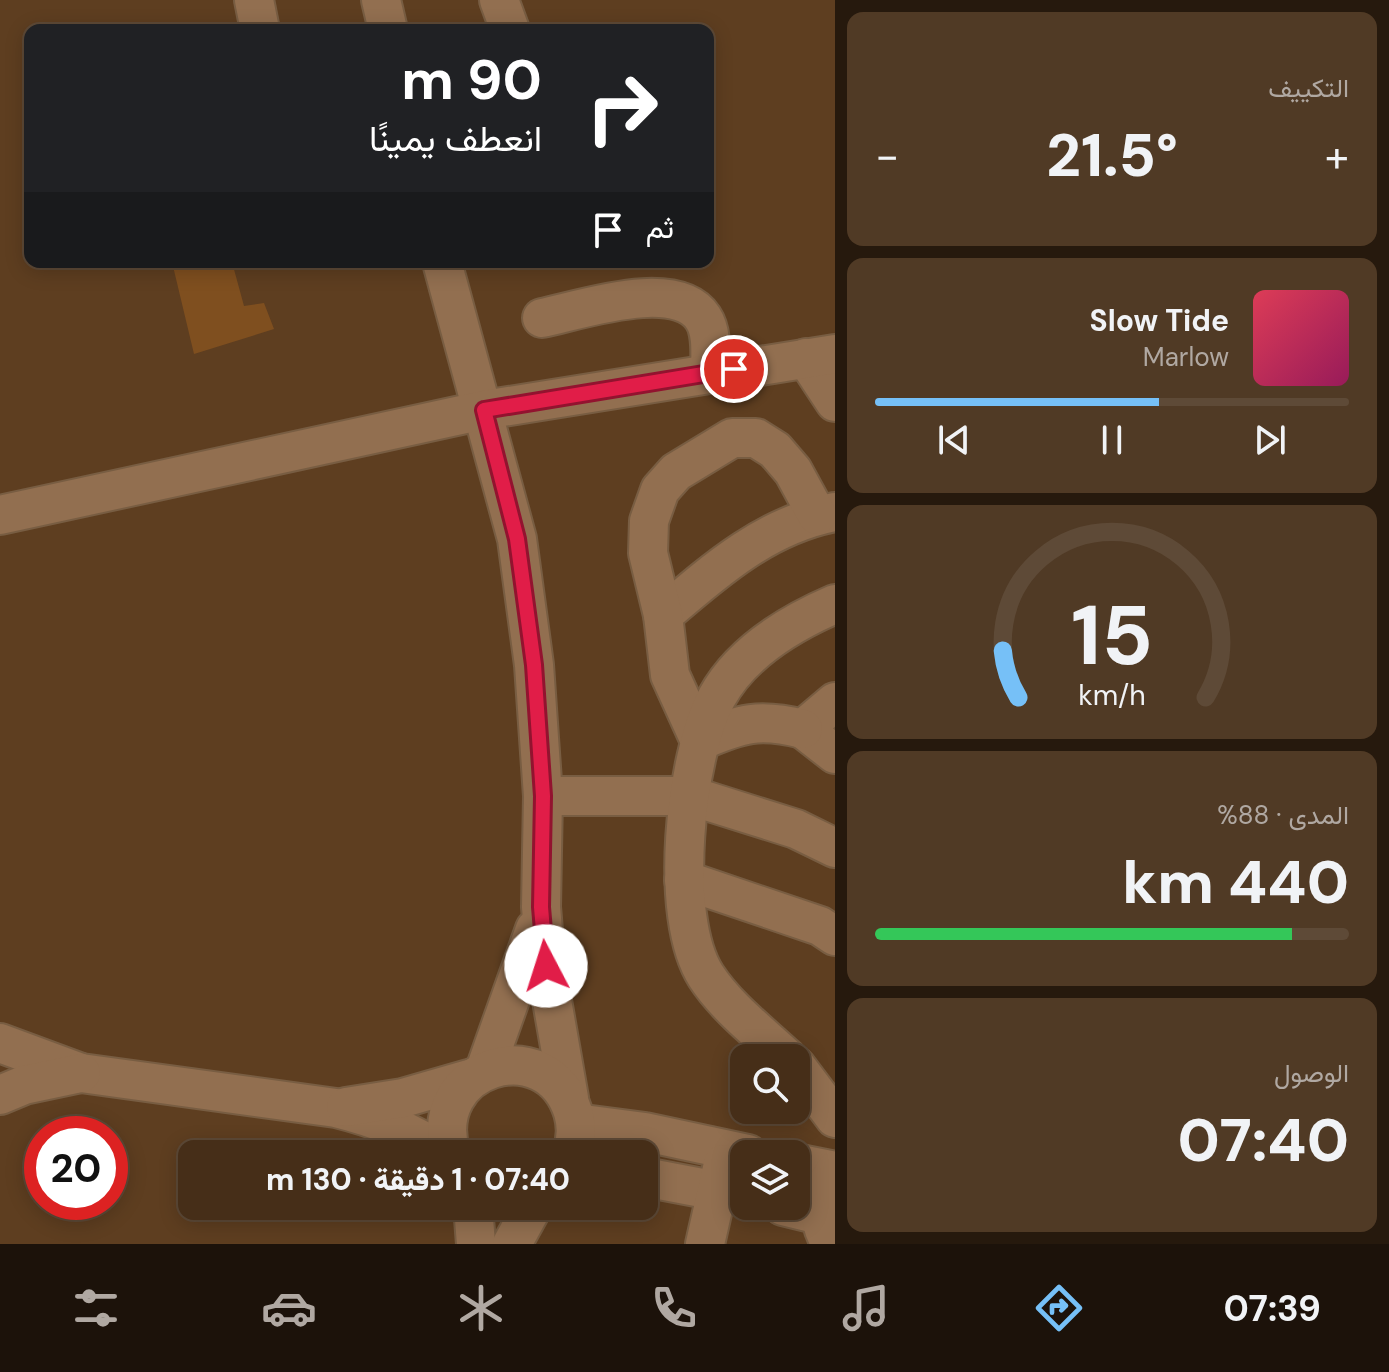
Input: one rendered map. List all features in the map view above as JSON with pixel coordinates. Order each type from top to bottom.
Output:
[{"type":"lane","points":[[254,0],[259,24]]},
{"type":"lane","points":[[381,0],[387,24]]},
{"type":"lane","points":[[499,0],[508,24]]},
{"type":"lane","points":[[444,268],[517,539],[534,665],[543,796],[541,907],[546,966],[572,1125]]},
{"type":"lane","points":[[542,318],[641,298],[667,297],[687,304],[702,316],[709,332],[710,373]]},
{"type":"lane","points":[[0,515],[484,410],[820,356],[835,402]]},
{"type":"lane","points":[[663,615],[720,566],[777,530],[826,513],[775,450],[756,438],[732,438],[676,472],[660,490],[649,521],[648,553],[663,615],[670,675],[700,741]]},
{"type":"lane","points":[[771,1044],[736,1013],[704,974],[689,927],[684,880],[691,796],[700,741],[717,696],[748,658],[799,620],[835,604]]},
{"type":"lane","points":[[803,729],[835,702]]},
{"type":"lane","points":[[700,741],[740,724],[770,721],[803,729],[835,754]]},
{"type":"lane","points":[[543,796],[691,796],[796,829],[835,848]]},
{"type":"lane","points":[[684,880],[820,926],[835,936]]},
{"type":"lane","points":[[447,1140],[447,1117],[455,1096],[477,1074],[528,957],[541,907]]},
{"type":"lane","points":[[0,1043],[81,1073],[336,1108],[397,1127],[420,1140]]},
{"type":"lane","points":[[336,1108],[403,1098],[509,1064],[532,1068],[553,1080],[572,1125]]},
{"type":"lane","points":[[0,1095],[24,1085],[81,1073]]},
{"type":"lane","points":[[810,1085],[835,1118]]},
{"type":"lane","points":[[572,1125],[645,1132],[730,1150]]},
{"type":"lane","points":[[810,1166],[835,1171],[821,1199],[826,1230]]},
{"type":"lane","points":[[658,1180],[730,1193]]},
{"type":"lane","points":[[705,1244],[730,1195]]},
{"type":"lane","points":[[474,1220],[476,1244]]},
{"type":"lane","points":[[512,1244],[525,1220]]},
{"type":"lane","points":[[808,1220],[826,1230]]},
{"type":"shaded area","points":[[173,268],[234,268],[244,306],[264,303],[274,329],[194,354]]},
{"type":"route","points":[[546,966],[541,907],[543,796],[534,665],[517,539],[484,410],[734,369]]}]
